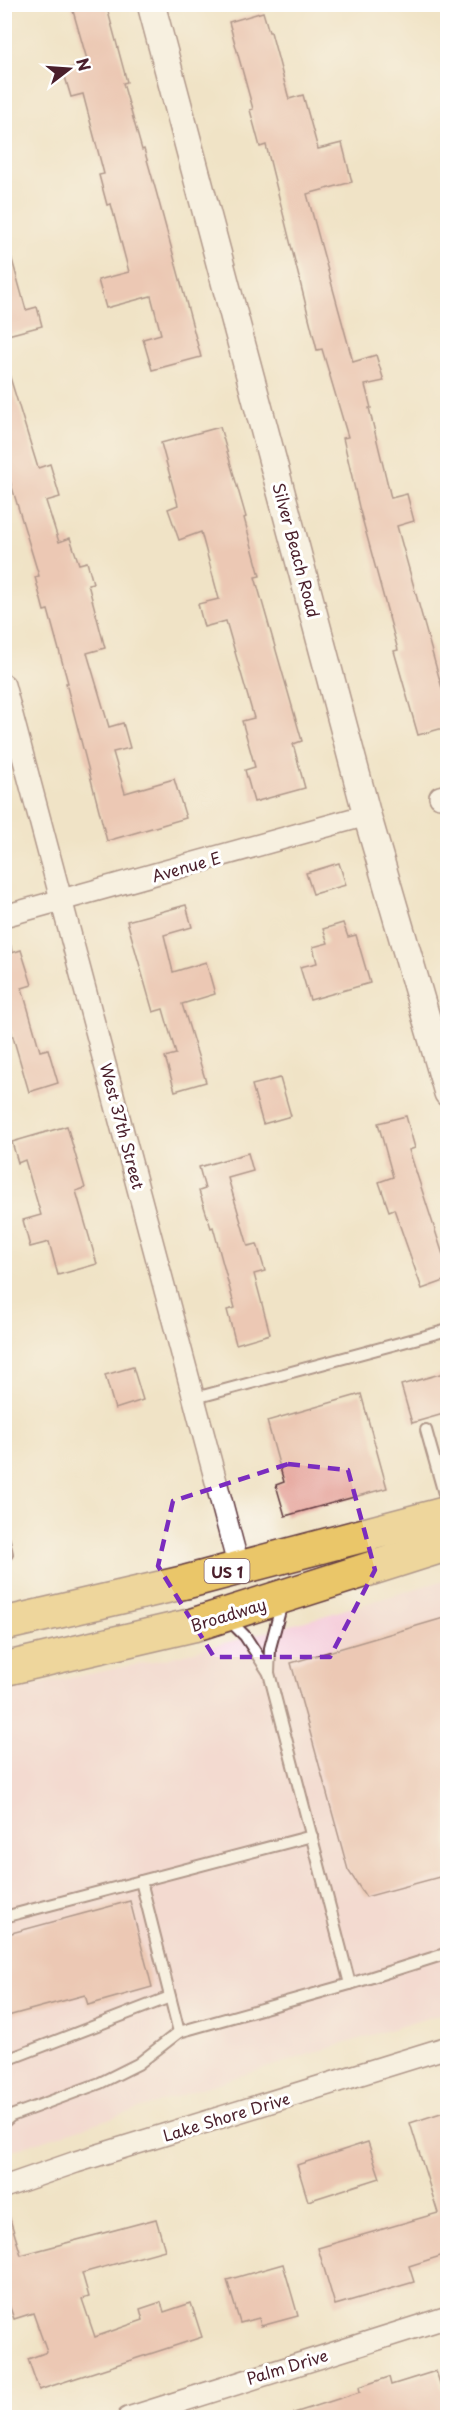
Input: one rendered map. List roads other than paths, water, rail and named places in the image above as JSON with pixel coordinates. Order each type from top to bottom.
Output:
[{"type":"main road","name":"US 1","points":[[4,1624],[67,1611],[239,1568],[447,1510]]},
{"type":"main road","name":"Broadway","points":[[4,1669],[193,1625],[447,1544]]},
{"type":"main road","points":[[4,1643],[47,1634],[63,1622],[67,1611]]},
{"type":"street","name":"Silver Beach Road","points":[[151,4],[367,815],[442,1056],[447,1093]]},
{"type":"street","name":"West 37th Street","points":[[4,686],[239,1568]]},
{"type":"street","name":"Avenue E","points":[[4,916],[367,815]]},
{"type":"street","name":"Lake Shore Drive","points":[[4,2187],[76,2162],[447,2047]]},
{"type":"street","name":"Palm Drive","points":[[128,2418],[447,2317]]},
{"type":"lane","points":[[195,1398],[447,1330]]},
{"type":"lane","points":[[426,1430],[447,1510]]},
{"type":"lane","points":[[4,1540],[7,1554],[4,1557]]},
{"type":"lane","points":[[283,1596],[270,1648],[270,1673],[350,1984]]},
{"type":"lane","points":[[224,1615],[245,1636],[270,1673]]},
{"type":"lane","points":[[4,1917],[312,1836]]},
{"type":"lane","points":[[141,1881],[179,2032]]},
{"type":"lane","points":[[7,2118],[100,2083],[138,2064],[179,2032],[350,1984],[447,1953]]},
{"type":"lane","points":[[4,2061],[170,1997]]}]
